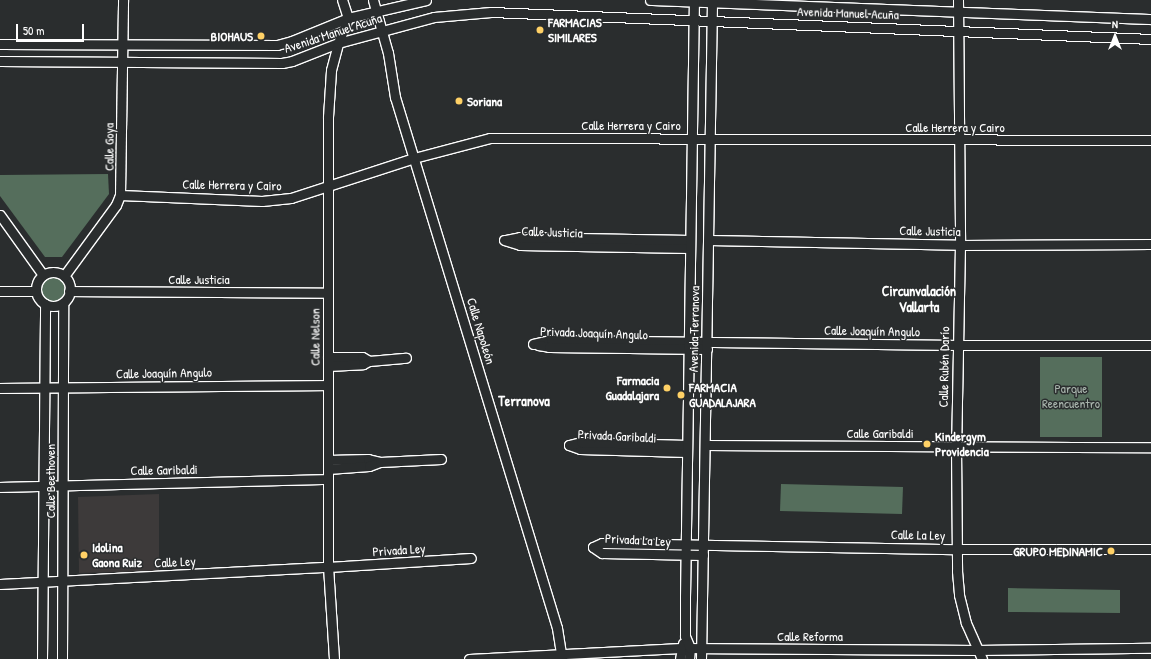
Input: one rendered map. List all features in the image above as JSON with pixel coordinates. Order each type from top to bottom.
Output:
[{"type":"street","name":"Calle Goya","points":[[64,276],[116,205],[120,195],[123,0]]},
{"type":"street","points":[[342,0],[348,18]]},
{"type":"street","name":"Calle Napoleón","points":[[373,0],[388,54],[394,97],[414,158],[557,628],[562,657]]},
{"type":"street","name":"Avenida Manuel Acuña","points":[[0,44],[277,45],[292,41],[348,18],[426,0]]},
{"type":"street","name":"Avenida Manuel Acuña","points":[[650,0],[712,1],[1151,19]]},
{"type":"street","name":"Calle Rubén Darío","points":[[958,0],[960,245],[956,446],[956,549],[959,595],[966,623],[982,659]]},
{"type":"street","name":"Avenida Terranova","points":[[689,659],[686,648],[686,550],[694,1]]},
{"type":"street","name":"Avenida Terranova","points":[[701,659],[712,1]]},
{"type":"street","name":"Avenida Manuel Acuña","points":[[0,61],[282,63],[292,61],[338,42],[434,17],[472,12],[1151,39]]},
{"type":"street","name":"Calle Nelson","points":[[334,659],[328,567],[329,84],[338,42],[348,18]]},
{"type":"street","name":"Calle Herrera y Cairo","points":[[120,195],[269,201],[292,198],[414,158],[490,138],[1151,140]]},
{"type":"street","points":[[0,214],[43,275]]},
{"type":"street","name":"Calle Justicia","points":[[624,243],[520,237],[504,240],[520,245],[624,243],[690,244]]},
{"type":"street","name":"Calle Justicia","points":[[708,240],[960,245],[1151,244]]},
{"type":"street","points":[[54,272],[64,276],[69,284],[70,292],[62,303],[52,306],[45,304],[39,299],[36,292],[37,282],[43,275],[54,272]]},
{"type":"street","points":[[0,291],[36,292]]},
{"type":"street","name":"Calle Justicia","points":[[70,292],[328,293]]},
{"type":"street","name":"Calle Beethoven","points":[[62,303],[64,581],[62,659]]},
{"type":"street","name":"Calle Beethoven","points":[[42,659],[45,304]]},
{"type":"street","name":"Privada Joaquín Angulo","points":[[551,340],[689,346],[549,347],[533,344],[551,340]]},
{"type":"street","name":"Calle Joaquín Angulo","points":[[689,346],[1151,345]]},
{"type":"street","points":[[328,361],[350,361],[362,357],[366,362],[406,358]]},
{"type":"street","name":"Calle Joaquín Angulo","points":[[0,388],[328,385]]},
{"type":"street","name":"Privada Garibaldi","points":[[660,448],[580,449],[569,445],[581,442],[687,449]]},
{"type":"street","name":"Calle Garibaldi","points":[[705,445],[1151,447]]},
{"type":"street","points":[[328,464],[373,460],[380,462],[441,459]]},
{"type":"street","name":"Calle Garibaldi","points":[[0,487],[328,479]]},
{"type":"street","name":"Privada La Ley","points":[[637,549],[703,550]]},
{"type":"street","name":"Calle La Ley","points":[[703,550],[1151,549]]},
{"type":"street","name":"Privada Ley","points":[[328,567],[471,558]]},
{"type":"street","name":"Calle Ley","points":[[0,584],[328,567]]},
{"type":"street","name":"Avenida Terranova","points":[[680,659],[686,648]]},
{"type":"street","name":"Calle Reforma","points":[[469,659],[562,657],[686,648],[977,650],[1151,648]]},
{"type":"shaded area","points":[[159,494],[159,571],[79,573],[78,497]]},
{"type":"green space","points":[[108,174],[109,194],[62,257],[45,257],[0,196],[0,175]]},
{"type":"green space","points":[[53,277],[62,280],[65,289],[62,298],[53,301],[44,298],[41,289],[44,280]]},
{"type":"green space","name":"Parque Reencuentro","points":[[1040,357],[1102,357],[1102,437],[1040,437]]},
{"type":"green space","points":[[781,484],[903,487],[902,514],[780,511]]},
{"type":"green space","points":[[1008,588],[1120,590],[1120,613],[1008,612]]},
{"type":"place","name":"FARMACIAS SIMILARES","points":[[540,30]]},
{"type":"place","name":"BIOHAUS","points":[[261,36]]},
{"type":"place","name":"Soriana","points":[[459,101]]},
{"type":"place","name":"Farmacia Guadalajara","points":[[667,388]]},
{"type":"place","name":"FARMACIA GUADALAJARA","points":[[681,395]]},
{"type":"place","name":"Kindergym Providencia","points":[[927,444]]},
{"type":"place","name":"GRUPO MEDINAMIC","points":[[1111,551]]},
{"type":"place","name":"Idolina Gaona Ruiz","points":[[84,555]]},
{"type":"district","name":"Circunvalación Vallarta","points":[[919,300]]},
{"type":"district","name":"Terranova","points":[[524,401]]}]
